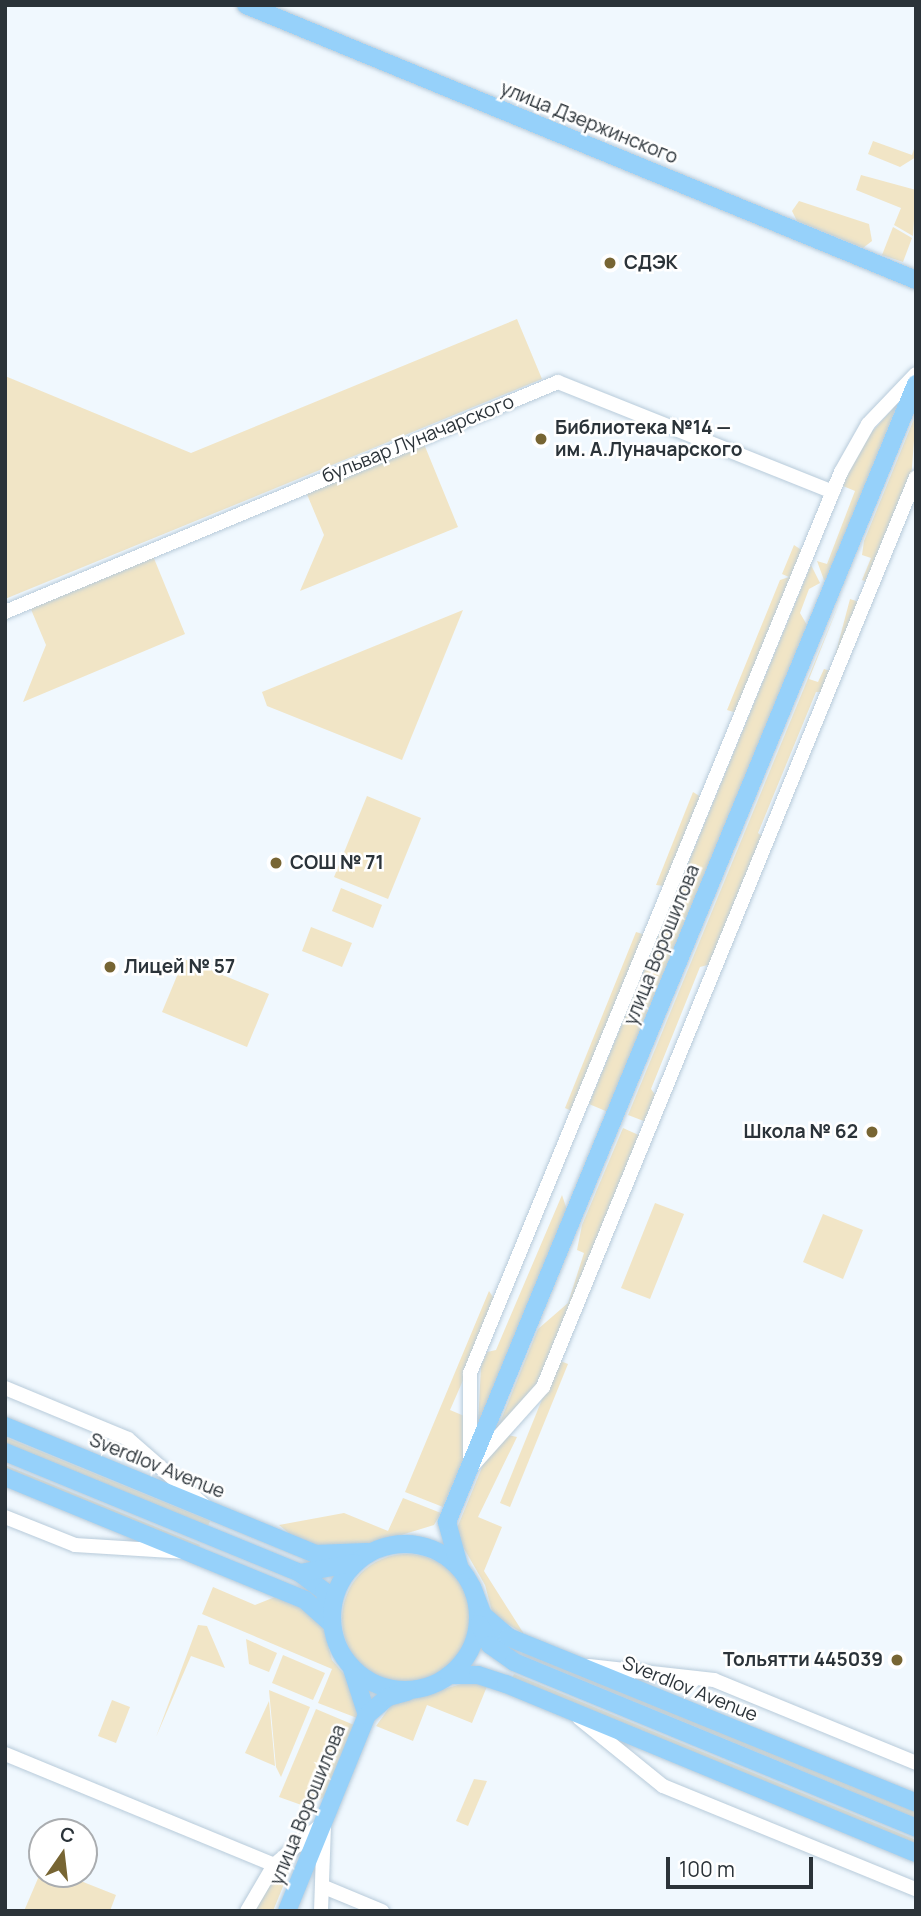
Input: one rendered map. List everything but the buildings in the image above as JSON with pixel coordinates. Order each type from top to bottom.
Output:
[{"type":"main road","name":"улица Дзержинского","points":[[246,5],[916,280]]},
{"type":"main road","name":"улица Ворошилова","points":[[447,1521],[916,384]]},
{"type":"main road","name":"Sverdlov Avenue","points":[[5,1426],[322,1556],[373,1550]]},
{"type":"main road","points":[[5,1452],[300,1573],[324,1591],[367,1715],[387,1697],[414,1690],[449,1675],[464,1661],[479,1624]]},
{"type":"main road","points":[[5,1477],[305,1600],[332,1620]]},
{"type":"main road","points":[[332,1620],[343,1578],[357,1562],[373,1550],[400,1544],[447,1521],[459,1566],[472,1587],[479,1624],[490,1645],[514,1662],[916,1828]]},
{"type":"main road","points":[[400,1544],[437,1550],[459,1566]]},
{"type":"main road","points":[[300,1573],[357,1562]]},
{"type":"main road","name":"Sverdlov Avenue","points":[[472,1587],[495,1628],[574,1665],[916,1803]]},
{"type":"main road","points":[[464,1661],[514,1662]]},
{"type":"main road","points":[[349,1664],[380,1685],[414,1690]]},
{"type":"main road","points":[[449,1675],[478,1675],[916,1853]]},
{"type":"main road","name":"улица Ворошилова","points":[[287,1911],[367,1715]]},
{"type":"street","points":[[470,1467],[470,1373],[833,492],[863,432],[916,373]]},
{"type":"street","name":"бульвар Луначарского","points":[[5,612],[558,382],[833,492]]},
{"type":"street","points":[[470,1467],[543,1387],[909,519],[916,477]]},
{"type":"street","points":[[5,1388],[128,1439],[208,1509]]},
{"type":"street","points":[[5,1517],[75,1545],[187,1552]]},
{"type":"street","points":[[574,1665],[714,1680],[916,1763]]},
{"type":"street","points":[[569,1710],[663,1786],[916,1889]]},
{"type":"street","points":[[5,1754],[274,1865]]},
{"type":"street","points":[[247,1911],[274,1865],[324,1822]]},
{"type":"street","points":[[321,1911],[324,1887],[324,1822]]},
{"type":"street","points":[[324,1887],[382,1911]]},
{"type":"shaded area","points":[[873,141],[912,155],[914,149],[916,157],[900,167],[868,154]]},
{"type":"shaded area","points":[[861,175],[916,190],[913,236],[894,225],[901,208],[856,190]]},
{"type":"shaded area","points":[[799,201],[869,224],[872,241],[863,248],[797,221],[792,211]]},
{"type":"shaded area","points":[[893,227],[912,238],[903,262],[882,255]]},
{"type":"shaded area","points":[[517,319],[542,379],[5,599],[5,376],[191,453]]},
{"type":"shaded area","points":[[898,403],[826,581],[817,561],[827,564],[855,491],[843,486],[860,445]]},
{"type":"shaded area","points":[[916,414],[911,480],[870,583],[862,580],[871,558],[862,555],[864,541]]},
{"type":"shaded area","points":[[424,444],[458,527],[300,591],[324,535],[306,492]]},
{"type":"shaded area","points":[[794,545],[803,551],[737,713],[727,710],[780,580],[789,577],[782,574]]},
{"type":"shaded area","points":[[153,556],[185,634],[23,702],[46,645],[30,607]]},
{"type":"shaded area","points":[[811,565],[820,583],[809,589],[800,613],[807,625],[608,1112],[589,1104]]},
{"type":"shaded area","points":[[842,596],[809,679],[818,682],[824,669],[831,671],[850,599],[862,603],[822,692],[816,692],[758,833],[763,837],[715,963],[700,967],[651,1089],[659,1100],[649,1123],[628,1115]]},
{"type":"shaded area","points":[[463,610],[402,760],[267,706],[262,692]]},
{"type":"shaded area","points":[[693,792],[701,797],[664,886],[656,885]]},
{"type":"shaded area","points":[[367,796],[421,818],[388,899],[334,877]]},
{"type":"shaded area","points":[[341,888],[382,905],[373,928],[332,911]]},
{"type":"shaded area","points":[[311,927],[352,943],[342,967],[302,951]]},
{"type":"shaded area","points":[[636,932],[646,935],[574,1112],[565,1108]]},
{"type":"shaded area","points":[[184,959],[269,994],[247,1047],[162,1012]]},
{"type":"shaded area","points":[[623,1128],[643,1137],[541,1380],[496,1432],[538,1329],[568,1303],[584,1253],[577,1250],[582,1225]]},
{"type":"shaded area","points":[[562,1195],[567,1210],[478,1425],[481,1366],[487,1352],[496,1350]]},
{"type":"shaded area","points":[[655,1203],[684,1214],[650,1299],[621,1288]]},
{"type":"shaded area","points":[[823,1214],[863,1230],[843,1279],[803,1262]]},
{"type":"shaded area","points":[[489,1291],[497,1303],[450,1410],[469,1418],[465,1455],[443,1507],[405,1492]]},
{"type":"shaded area","points":[[558,1360],[568,1364],[510,1507],[500,1503]]},
{"type":"shaded area","points":[[508,1435],[517,1437],[478,1517],[502,1527],[484,1571],[524,1634],[493,1615],[485,1585],[455,1533],[485,1460]]},
{"type":"shaded area","points":[[5,1437],[210,1521],[208,1526],[5,1443]]},
{"type":"shaded area","points":[[5,1465],[200,1545],[198,1550],[5,1471]]},
{"type":"shaded area","points":[[403,1498],[441,1513],[434,1525],[349,1551],[301,1543],[279,1525],[344,1513],[388,1531]]},
{"type":"shaded area","points":[[407,1554],[432,1559],[453,1573],[467,1594],[472,1619],[467,1644],[453,1665],[432,1679],[407,1684],[382,1679],[361,1665],[347,1644],[342,1619],[347,1594],[361,1573],[382,1559]]},
{"type":"shaded area","points":[[213,1587],[255,1605],[275,1597],[311,1612],[322,1622],[332,1660],[361,1694],[357,1718],[318,1703],[332,1669],[202,1614]]},
{"type":"shaded area","points":[[198,1625],[207,1626],[225,1668],[191,1656],[156,1737]]},
{"type":"shaded area","points":[[246,1639],[277,1653],[269,1672],[249,1664]]},
{"type":"shaded area","points":[[524,1650],[916,1812],[916,1818],[522,1655]]},
{"type":"shaded area","points":[[283,1655],[325,1673],[313,1700],[272,1683]]},
{"type":"shaded area","points":[[514,1674],[916,1840],[916,1845],[512,1678]]},
{"type":"shaded area","points":[[468,1682],[488,1684],[472,1723],[427,1705],[413,1741],[376,1726],[392,1704]]},
{"type":"shaded area","points":[[269,1690],[310,1707],[281,1777],[276,1767]]},
{"type":"shaded area","points":[[112,1700],[130,1707],[116,1743],[98,1736]]},
{"type":"shaded area","points":[[269,1701],[275,1766],[245,1753]]},
{"type":"shaded area","points":[[316,1709],[354,1725],[324,1797],[307,1807],[279,1797]]},
{"type":"shaded area","points":[[474,1779],[487,1781],[468,1826],[456,1821]]},
{"type":"shaded area","points":[[299,1847],[273,1911],[253,1911],[271,1876]]},
{"type":"shaded area","points":[[34,1888],[98,1888],[116,1895],[110,1911],[24,1911]]},
{"type":"place","name":"СДЭК","points":[[610,263]]},
{"type":"place","name":"Библиотека №14 — им. А.Луначарского","points":[[541,439]]},
{"type":"place","name":"СОШ № 71","points":[[276,863]]},
{"type":"place","name":"Лицей № 57","points":[[110,967]]},
{"type":"place","name":"Школа № 62","points":[[872,1132]]},
{"type":"place","name":"Тольятти 445039","points":[[897,1660]]}]
